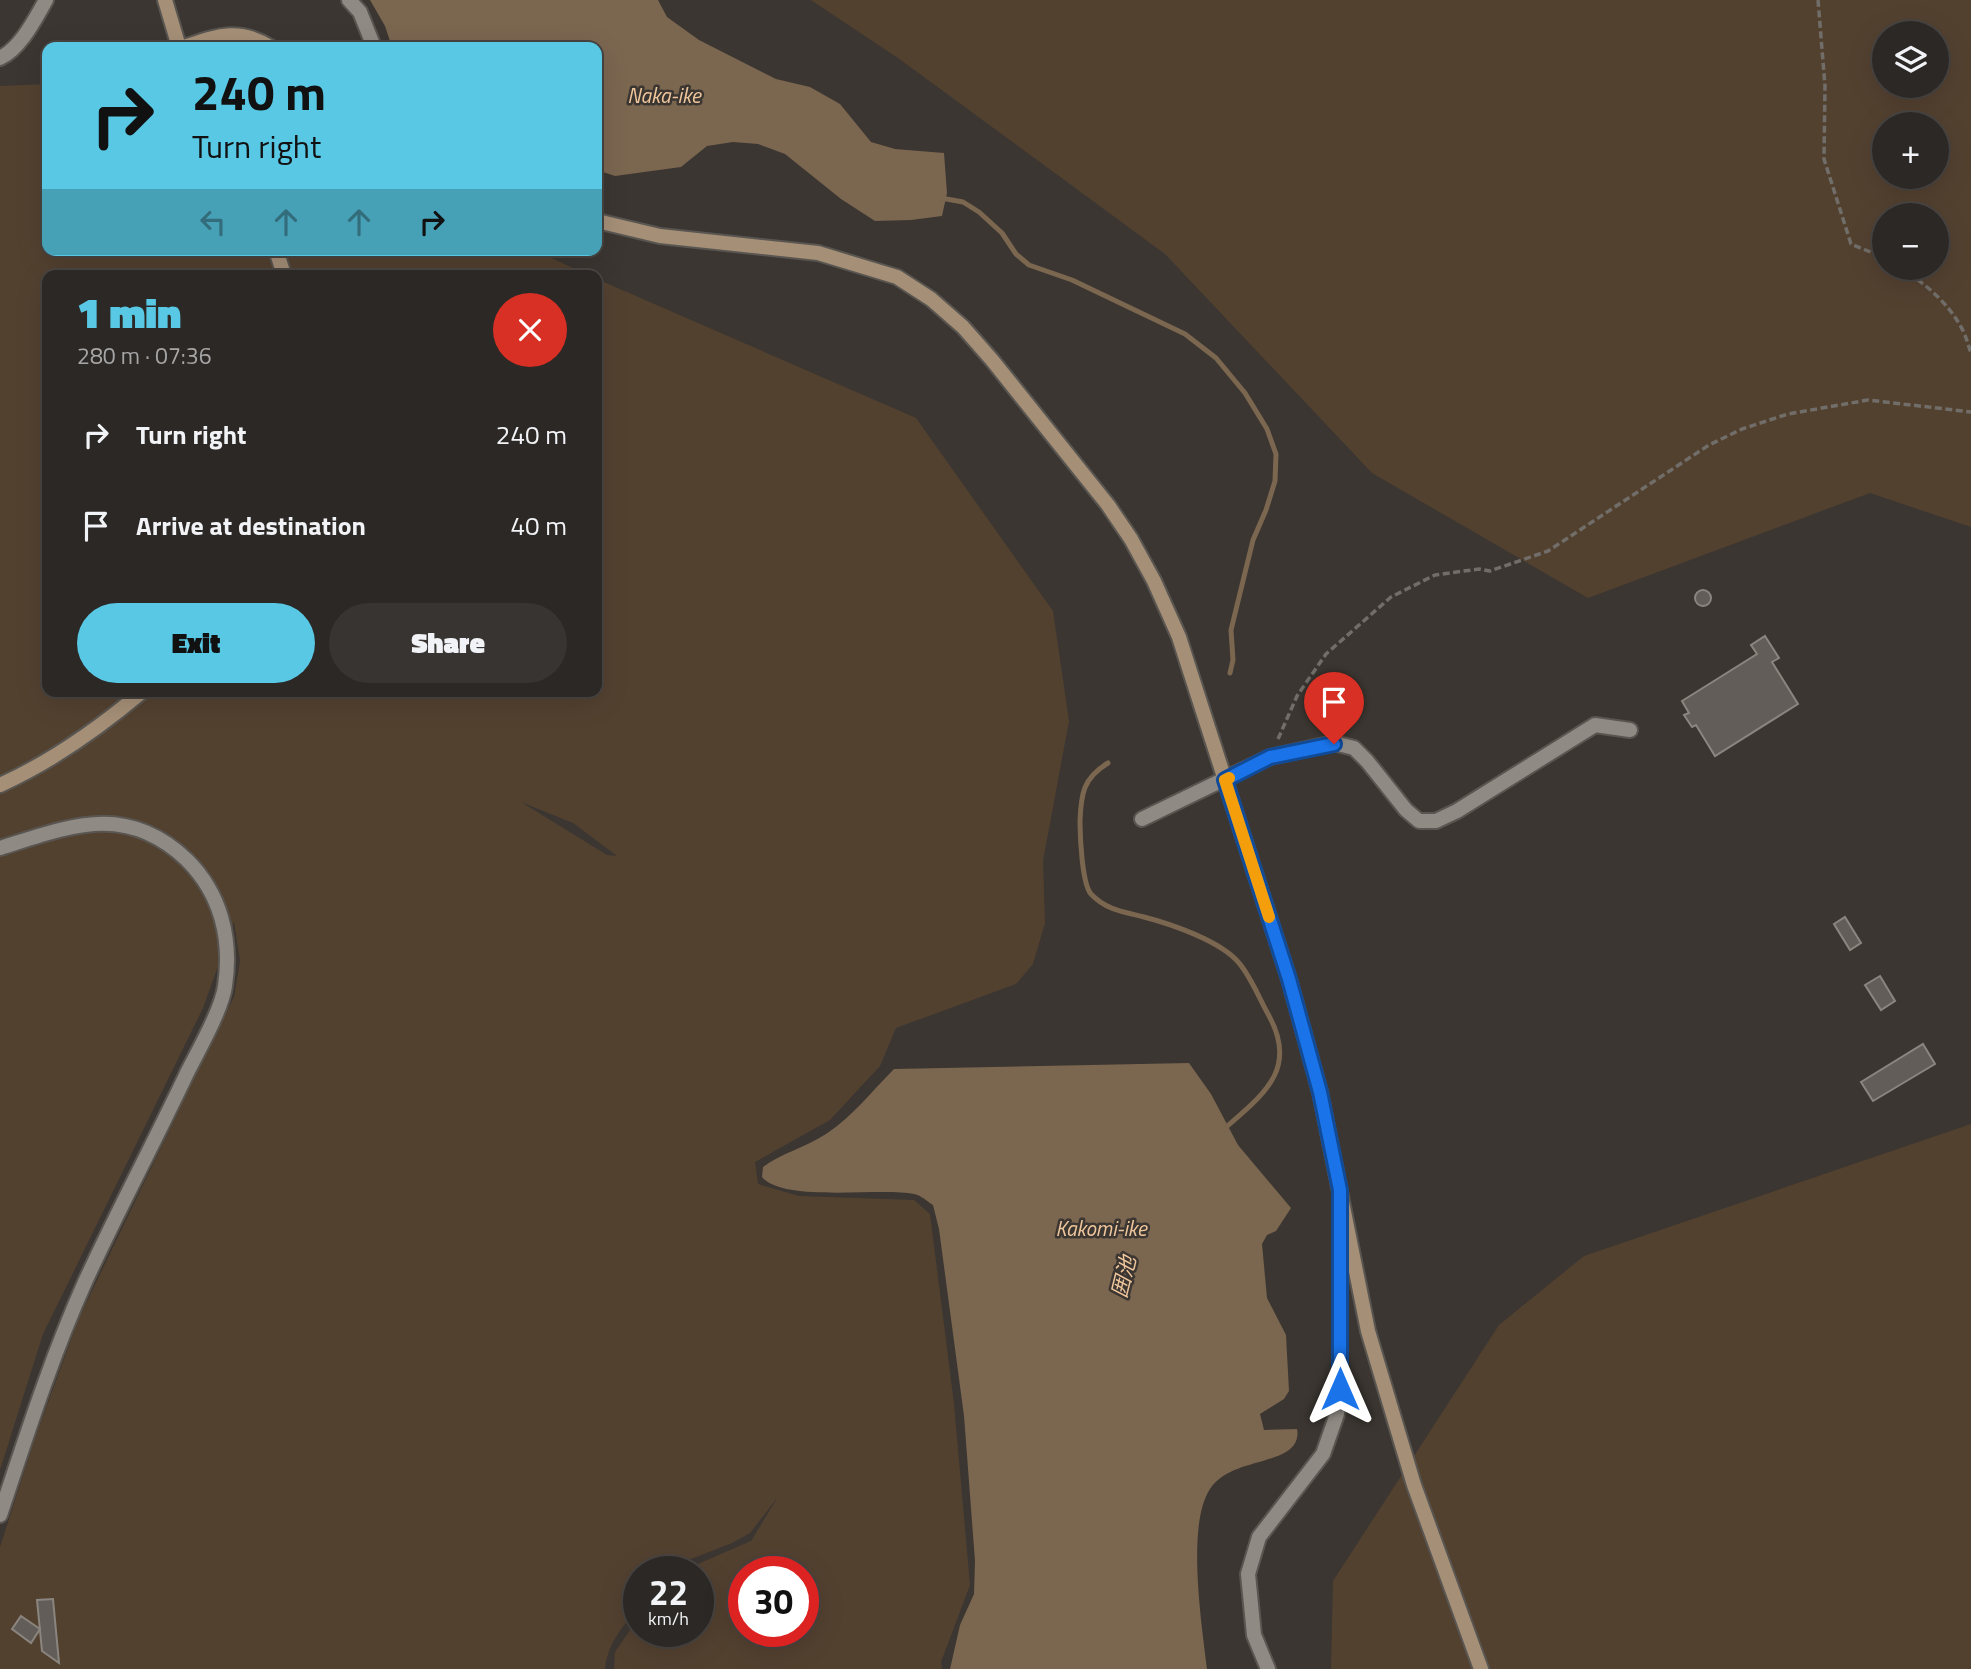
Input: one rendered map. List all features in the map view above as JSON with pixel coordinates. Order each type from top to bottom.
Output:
[{"type":"street","points":[[0,58],[7,55],[46,0]]},
{"type":"street","points":[[165,0],[179,42]]},
{"type":"street","points":[[349,0],[360,12],[372,42]]},
{"type":"street","points":[[198,42],[214,37],[244,35],[260,42]]},
{"type":"street","points":[[602,222],[660,236],[818,253],[897,277],[931,299],[963,327],[1099,495],[1130,538],[1154,581],[1178,637],[1289,979],[1320,1092],[1368,1331],[1414,1485],[1481,1669]]},
{"type":"street","points":[[0,785],[69,749],[136,697]]},
{"type":"street","points":[[1142,819],[1270,757],[1334,744],[1354,748],[1406,810],[1419,821],[1436,821],[1457,811],[1595,725],[1630,730]]},
{"type":"street","points":[[0,848],[64,828],[98,822],[126,826],[150,834],[173,847],[197,870],[214,897],[226,926],[229,951],[225,989],[206,1034],[80,1294],[44,1381],[0,1515]]},
{"type":"street","points":[[1268,1669],[1254,1635],[1248,1574],[1259,1536],[1323,1454],[1337,1414],[1340,1389],[1340,1190]]},
{"type":"path","points":[[1818,0],[1825,86],[1824,159],[1851,244],[1872,253]]},
{"type":"path","points":[[1919,280],[1938,297],[1961,327],[1971,353]]},
{"type":"path","points":[[1270,757],[1297,696],[1326,654],[1391,597],[1424,580],[1435,575],[1479,569],[1490,571],[1548,551],[1709,445],[1742,429],[1788,414],[1868,400],[1971,412]]},
{"type":"shaded area","points":[[811,0],[1971,0],[1971,527],[1870,493],[1588,598],[1372,473],[1165,254],[898,58]]},
{"type":"shaded area","points":[[42,84],[42,256],[547,256],[577,270],[42,270],[42,697],[602,697],[602,281],[916,418],[1053,611],[1069,721],[1043,861],[1045,923],[1033,964],[1016,984],[896,1028],[880,1066],[830,1120],[755,1162],[758,1184],[799,1196],[914,1200],[930,1214],[954,1404],[970,1585],[941,1662],[942,1669],[614,1669],[615,1652],[623,1640],[623,1647],[714,1647],[714,1557],[751,1541],[778,1497],[750,1533],[699,1556],[623,1556],[623,1627],[612,1644],[605,1669],[0,1669],[0,1547],[35,1438],[79,1318],[180,1108],[178,1106],[234,997],[240,961],[234,922],[203,1008],[43,1334],[0,1470],[0,86]],"holes":[[[521,802],[573,823],[617,856],[607,855]]]},
{"type":"shaded area","points":[[1971,1124],[1971,1669],[1331,1669],[1333,1581],[1499,1325],[1584,1256]]},
{"type":"water","name":"Naka-ike","points":[[370,0],[658,0],[667,17],[699,40],[776,79],[810,87],[840,104],[871,142],[895,149],[944,153],[947,193],[942,216],[875,221],[841,199],[785,154],[758,144],[733,142],[707,146],[681,167],[615,176],[602,172],[602,42],[390,42],[385,26]]},
{"type":"water","name":"Kakomi-ike","points":[[1189,1063],[1211,1094],[1238,1145],[1291,1208],[1276,1231],[1267,1235],[1262,1244],[1267,1298],[1286,1335],[1289,1391],[1284,1399],[1260,1414],[1264,1430],[1297,1429],[1296,1442],[1286,1452],[1235,1470],[1217,1481],[1203,1505],[1197,1550],[1199,1603],[1207,1669],[950,1669],[960,1625],[974,1594],[975,1561],[964,1416],[939,1229],[933,1205],[917,1195],[899,1192],[834,1193],[790,1190],[773,1185],[762,1177],[763,1167],[818,1139],[835,1127],[894,1069]]},
{"type":"building","points":[[1700,590],[1706,590],[1711,598],[1709,604],[1700,606],[1695,601],[1695,595]]},
{"type":"building","points":[[1765,636],[1779,658],[1772,662],[1798,704],[1715,756],[1696,725],[1692,727],[1684,715],[1689,713],[1682,701],[1757,654],[1751,645]]},
{"type":"building","points":[[1845,917],[1861,943],[1850,950],[1834,924]]},
{"type":"building","points":[[1880,976],[1895,1001],[1881,1010],[1865,985]]},
{"type":"building","points":[[1923,1044],[1935,1064],[1873,1101],[1861,1082]]},
{"type":"building","points":[[53,1599],[59,1663],[42,1651],[37,1600]]},
{"type":"building","points":[[21,1616],[40,1629],[31,1643],[12,1629]]},
{"type":"waterway","points":[[941,198],[963,202],[979,212],[1002,233],[1016,254],[1029,265],[1072,280],[1185,334],[1216,358],[1245,393],[1267,429],[1276,454],[1275,481],[1253,540],[1231,630],[1233,660],[1230,673]]},
{"type":"waterway","points":[[1108,763],[1088,781],[1081,803],[1082,859],[1085,880],[1091,894],[1109,907],[1181,929],[1231,955],[1247,975],[1277,1033],[1280,1050],[1273,1079],[1264,1092],[1224,1129]]},
{"type":"slow traffic","points":[[1229,778],[1225,780],[1269,917]]},
{"type":"route","points":[[1334,744],[1270,757],[1225,780],[1289,979],[1320,1092],[1340,1190],[1340,1389]]},
{"type":"water label","name":"囲池","points":[[1124,1277]]}]
